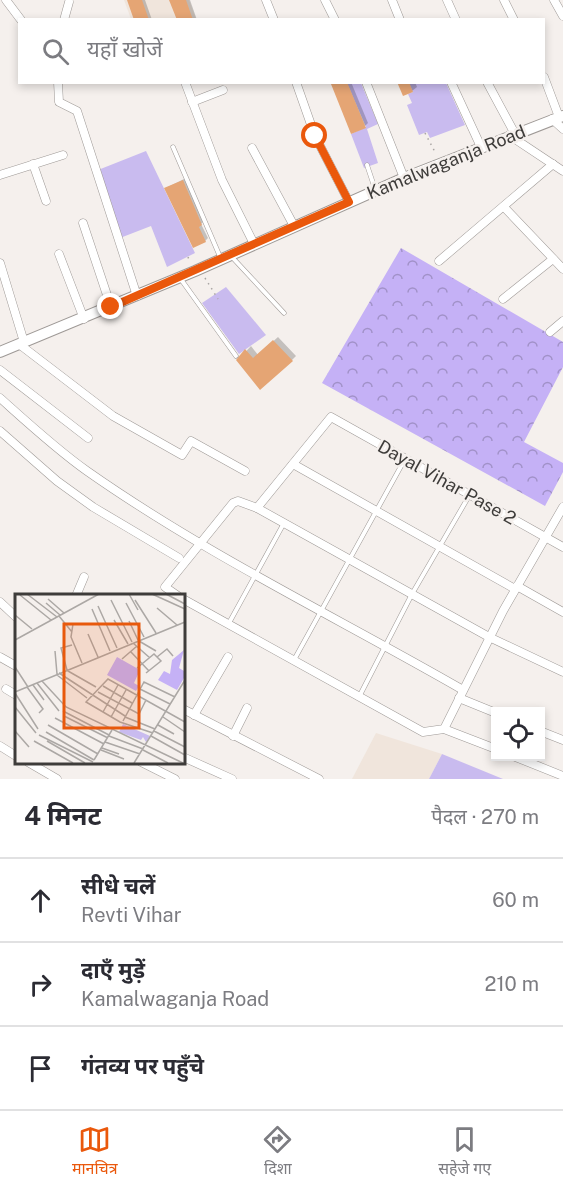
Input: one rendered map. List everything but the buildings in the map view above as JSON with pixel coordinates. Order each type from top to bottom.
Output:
[{"type":"main road","name":"Kamalwaganja Road","points":[[0,352],[180,278],[404,177],[558,117]]},
{"type":"street","points":[[6,0],[20,18]]},
{"type":"street","points":[[266,0],[273,18]]},
{"type":"street","points":[[325,0],[334,18]]},
{"type":"street","points":[[392,0],[399,18]]},
{"type":"street","points":[[447,0],[455,18]]},
{"type":"street","points":[[504,0],[513,18]]},
{"type":"street","points":[[554,0],[563,16]]},
{"type":"street","points":[[65,18],[69,2]]},
{"type":"street","points":[[545,82],[563,129]]},
{"type":"street","points":[[58,84],[59,102],[76,111],[137,296]]},
{"type":"street","points":[[186,84],[222,180],[254,244]]},
{"type":"street","points":[[297,84],[315,136],[349,202]]},
{"type":"street","points":[[367,84],[404,177]]},
{"type":"street","points":[[452,84],[481,147]]},
{"type":"street","points":[[488,84],[512,134],[563,171]]},
{"type":"street","points":[[192,102],[223,90]]},
{"type":"street","points":[[252,148],[294,226]]},
{"type":"street","points":[[0,175],[63,155]]},
{"type":"street","points":[[33,164],[46,201]]},
{"type":"street","points":[[439,261],[553,164]]},
{"type":"street","points":[[504,207],[563,269]]},
{"type":"street","points":[[83,223],[111,307]]},
{"type":"street","points":[[59,254],[84,319]]},
{"type":"street","points":[[503,299],[553,259]]},
{"type":"street","points":[[0,263],[22,343],[113,416],[182,455],[191,441],[245,471]]},
{"type":"street","points":[[550,332],[563,321]]},
{"type":"street","points":[[0,370],[88,438]]},
{"type":"street","points":[[0,398],[87,471],[256,575],[463,690]]},
{"type":"street","name":"Dayal Vihar Pase 2","points":[[293,464],[331,417],[563,547]]},
{"type":"street","points":[[0,431],[57,481],[93,507],[179,558]]},
{"type":"street","points":[[257,508],[293,464],[440,547],[563,612]]},
{"type":"street","points":[[175,594],[165,587],[233,503],[238,501],[257,508],[489,637],[563,672]]},
{"type":"street","points":[[444,729],[489,637],[563,507]]},
{"type":"street","points":[[77,594],[84,577]]},
{"type":"street","points":[[184,600],[423,732],[444,729],[491,748]]},
{"type":"street","points":[[0,602],[15,616]]},
{"type":"street","points":[[0,657],[15,665]]},
{"type":"street","points":[[194,715],[228,657]]},
{"type":"street","points":[[6,689],[15,694]]},
{"type":"street","points":[[459,698],[491,710]]},
{"type":"street","points":[[233,736],[247,708]]},
{"type":"street","points":[[184,710],[319,779]]},
{"type":"street","points":[[545,733],[563,740]]},
{"type":"street","points":[[0,746],[15,755]]},
{"type":"street","points":[[184,757],[232,779]]},
{"type":"street","points":[[526,761],[563,776]]},
{"type":"street","points":[[31,764],[57,779]]},
{"type":"street","points":[[145,764],[175,779]]},
{"type":"lane","points":[[173,147],[226,258],[284,313]]},
{"type":"lane","points":[[367,165],[376,190]]},
{"type":"lane","points":[[180,278],[236,356]]},
{"type":"lane","points":[[294,660],[405,458]]},
{"type":"lane","points":[[358,697],[412,594],[470,494]]},
{"type":"lane","points":[[229,624],[284,523]]},
{"type":"path","points":[[425,133],[440,163]]},
{"type":"path","points":[[200,269],[218,299]]},
{"type":"shaded area","points":[[124,0],[189,0],[196,18],[131,18]]},
{"type":"shaded area","points":[[347,84],[361,84],[378,124],[367,129],[378,163],[364,168],[351,134],[366,127]]},
{"type":"shaded area","points":[[409,84],[446,84],[465,125],[430,138],[427,132],[419,135],[407,105],[412,103],[408,94],[413,92]]},
{"type":"shaded area","points":[[146,151],[195,253],[167,267],[151,226],[120,238],[98,170]]},
{"type":"shaded area","points":[[226,287],[266,335],[239,354],[202,303]]},
{"type":"shaded area","points":[[376,733],[442,754],[429,779],[352,779]]},
{"type":"shaded area","points":[[442,754],[503,779],[429,779]]},
{"type":"green space","points":[[401,248],[563,342],[563,367],[524,442],[563,463],[563,472],[545,506],[322,383]]},
{"type":"route","points":[[111,307],[349,202],[315,136]]}]
